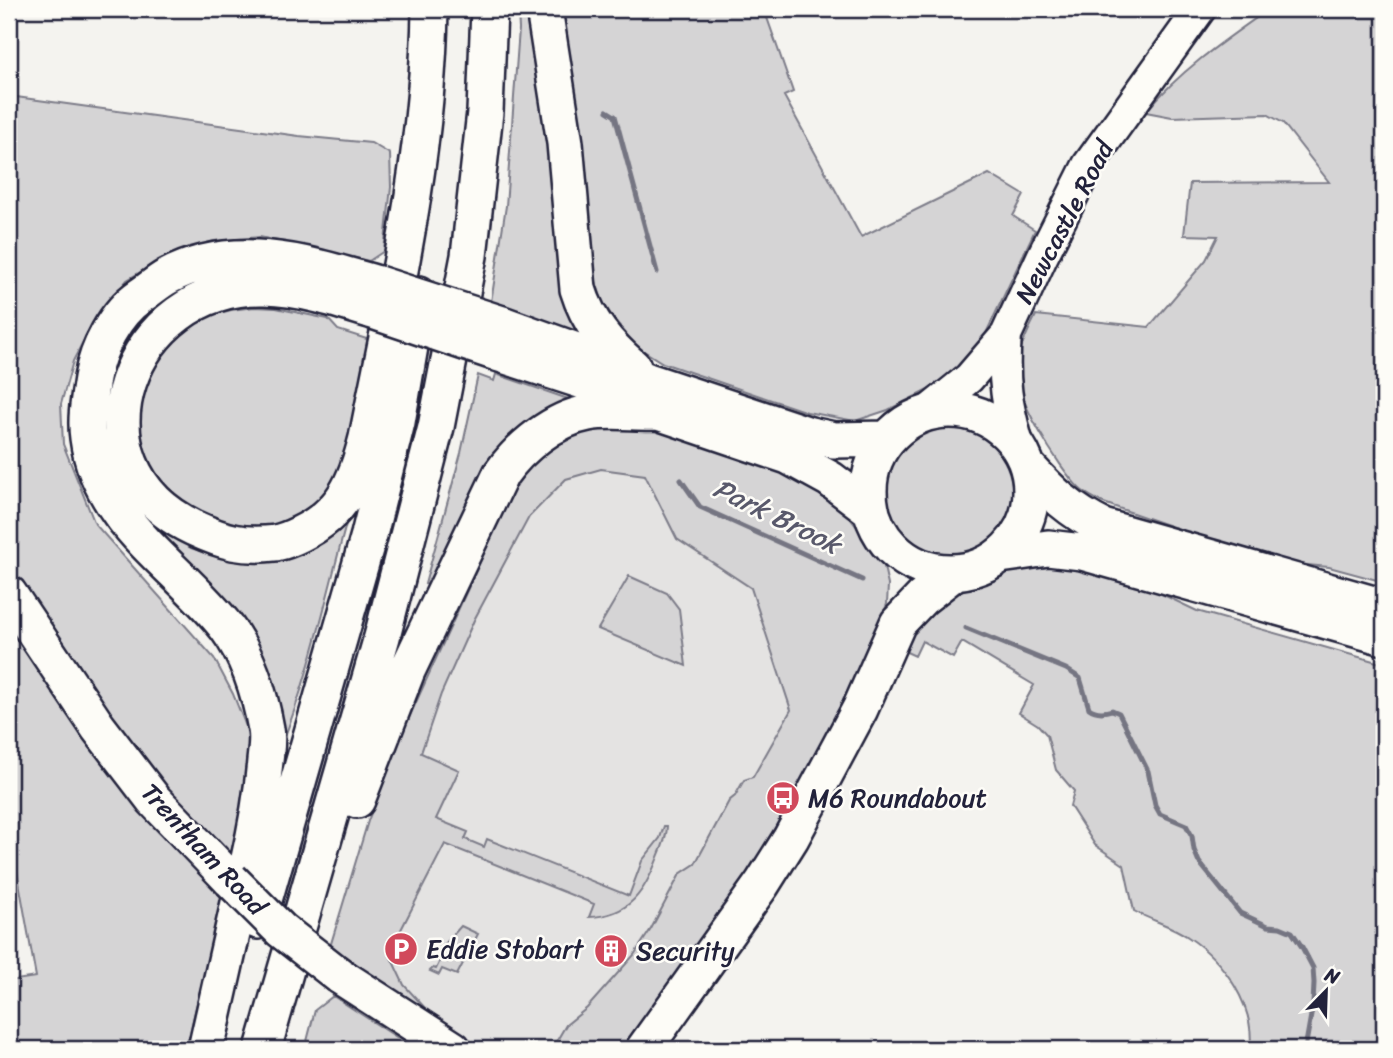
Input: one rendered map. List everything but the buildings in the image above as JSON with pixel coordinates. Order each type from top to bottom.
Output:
[{"type":"highway","points":[[376,298],[322,295],[264,287],[214,295],[191,304],[175,316],[156,332],[141,354],[130,378],[124,401],[123,443],[130,465],[142,485],[160,505],[180,521],[236,545],[284,542],[334,512],[349,491],[367,438],[408,232],[419,157],[430,9]]},
{"type":"highway","points":[[224,1049],[262,904],[366,548],[397,422],[429,240],[445,110],[449,9]]},
{"type":"highway","points":[[263,1049],[382,637],[436,427],[469,256],[485,112],[489,9]]},
{"type":"highway","points":[[544,9],[565,143],[578,289],[589,318],[653,397],[788,456],[830,479],[870,510]]},
{"type":"highway","points":[[206,1049],[262,801],[267,733],[260,698],[247,664],[229,630],[116,509],[97,476],[88,437],[88,401],[94,366],[106,337],[133,300],[167,277],[202,263],[238,257],[274,258],[319,267],[376,298],[499,339],[583,381],[834,440],[887,439]]},
{"type":"highway","points":[[284,1049],[340,849],[373,756],[407,671],[500,474],[520,451],[564,421],[653,397]]},
{"type":"highway","points":[[1023,458],[1031,483],[1028,515],[1021,530],[1000,555],[979,567],[938,572],[906,560],[879,531],[870,510],[869,480],[878,451],[887,439],[905,423],[928,412],[972,412],[999,426],[1064,505],[1103,527],[1384,607]]},
{"type":"highway","points":[[1000,555],[1048,548],[1082,552],[1384,637]]},
{"type":"highway","points":[[893,549],[899,590],[898,623]]},
{"type":"highway","points":[[644,1049],[662,1033],[791,838],[860,709],[898,623],[922,597],[955,572]]},
{"type":"highway","name":"Trentham Road","points":[[9,594],[98,727],[154,800],[231,880],[281,930],[340,976],[453,1049]]},
{"type":"highway","points":[[626,1049],[640,1035],[662,1033]]},
{"type":"main road","name":"Newcastle Road","points":[[928,412],[969,378],[1006,335],[1088,165],[1200,9]]},
{"type":"main road","name":"Newcastle Road","points":[[1006,335],[1006,400],[1023,458]]},
{"type":"shaded area","points":[[518,9],[530,9],[597,346],[491,302],[506,206],[519,29]]},
{"type":"shaded area","points":[[557,9],[764,9],[793,92],[784,96],[861,237],[989,174],[1024,195],[1013,216],[1035,230],[980,346],[944,382],[888,410],[855,421],[807,412],[663,363],[636,346],[602,301],[596,281]]},
{"type":"shaded area","points":[[1269,9],[1384,9],[1384,582],[1329,567],[1274,562],[1101,502],[1081,490],[1070,478],[1028,411],[1016,377],[1019,352],[1036,315],[1149,327],[1206,260],[1218,236],[1184,235],[1190,183],[1329,182],[1283,123],[1267,114],[1172,117],[1146,112],[1188,70]]},
{"type":"shaded area","points":[[9,96],[299,136],[371,143],[390,154],[391,187],[384,251],[369,261],[260,237],[214,241],[166,257],[127,280],[92,324],[73,361],[61,404],[63,444],[95,524],[214,658],[247,729],[251,766],[186,1049],[9,1049],[9,981],[36,977],[15,860],[9,862]]},
{"type":"shaded area","points":[[198,276],[281,281],[131,344],[142,508],[191,548],[226,559],[255,561],[325,539],[346,524],[309,664],[281,746],[277,723],[135,519],[100,452],[103,370],[139,313]]},
{"type":"shaded area","points":[[254,307],[276,308],[328,319],[338,330],[376,342],[333,496],[296,523],[238,536],[161,491],[142,459],[137,394],[173,337],[205,317]]},
{"type":"shaded area","points":[[496,374],[577,402],[550,413],[439,588],[425,584],[461,453],[478,375],[494,381]]},
{"type":"shaded area","points":[[612,427],[649,428],[779,469],[838,502],[883,562],[888,585],[887,604],[842,710],[810,770],[746,876],[663,998],[621,1049],[552,1049],[566,1025],[587,1008],[634,955],[680,874],[695,864],[729,801],[744,780],[753,777],[791,710],[751,588],[677,539],[645,475],[601,469],[566,479],[529,517],[474,620],[441,694],[421,753],[459,770],[436,819],[468,832],[465,839],[484,847],[487,839],[629,896],[642,861],[660,838],[664,826],[667,826],[663,846],[648,881],[625,907],[603,916],[589,917],[594,904],[445,844],[389,953],[404,985],[436,1020],[400,1005],[330,947],[368,821],[402,733],[517,481],[538,457],[558,442],[581,433]]},
{"type":"shaded area","points":[[949,427],[974,432],[995,446],[1009,467],[1014,492],[1009,517],[995,538],[974,552],[949,557],[924,552],[903,538],[889,517],[884,492],[889,467],[903,446],[924,432]]},
{"type":"shaded area","name":"Eddie Stobart","points":[[601,469],[645,475],[677,539],[751,588],[792,710],[691,883],[570,1049],[490,1049],[436,1020],[404,985],[389,953],[436,819],[459,771],[420,754],[441,694],[474,620],[529,517],[566,479]]},
{"type":"shaded area","points":[[1054,563],[1149,588],[1197,611],[1384,664],[1384,1049],[1250,1049],[1248,1017],[1225,971],[1188,937],[1134,911],[1124,865],[1095,845],[1070,806],[1074,791],[1056,770],[1047,735],[1038,725],[1019,713],[1034,685],[962,642],[953,658],[922,641],[915,656],[900,649],[943,593],[1011,570]]},
{"type":"shaded area","points":[[629,576],[667,593],[679,609],[686,666],[598,629]]},
{"type":"shaded area","points":[[461,926],[478,934],[457,975],[442,969],[439,975],[430,971],[436,969],[448,944],[444,945]]},
{"type":"shaded area","points":[[333,996],[415,1049],[305,1049],[315,1010]]},
{"type":"waterway","name":"Park Brook","points":[[607,111],[615,116],[657,272]]},
{"type":"waterway","name":"Park Brook","points":[[681,480],[700,507],[862,580]]},
{"type":"waterway","name":"Park Brook","points":[[966,628],[1066,669],[1080,678],[1089,708],[1097,712],[1112,710],[1119,713],[1148,771],[1155,805],[1160,814],[1186,825],[1199,862],[1240,913],[1268,926],[1292,932],[1302,947],[1313,968],[1314,983],[1305,1049]]},
{"type":"place","name":"M6 Roundabout","points":[[783,798]]},
{"type":"place","name":"Eddie Stobart","points":[[401,949]]},
{"type":"place","name":"Security","points":[[611,951]]}]
